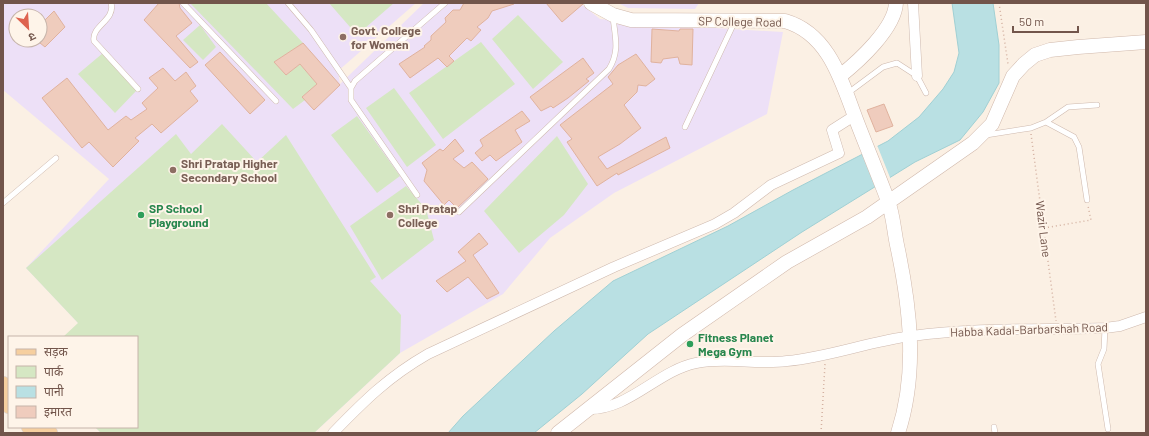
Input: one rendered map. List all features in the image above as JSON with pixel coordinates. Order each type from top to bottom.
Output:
[{"type":"street","name":"SP College Road","points":[[591,3],[613,15],[631,20],[785,21],[798,25],[811,32],[820,43],[840,76],[886,197],[904,276],[910,336],[908,387],[898,433]]},
{"type":"street","points":[[840,76],[854,64],[890,22],[896,9],[896,3]]},
{"type":"street","points":[[913,3],[918,76]]},
{"type":"street","points":[[567,431],[587,409],[682,335],[787,262],[849,228],[886,197],[982,136],[998,114],[1013,76],[1035,55],[1050,50],[1146,42]]},
{"type":"street","points":[[333,433],[372,393],[409,365],[428,354],[607,270],[715,224],[734,213],[771,185],[839,153],[832,130],[854,116]]},
{"type":"street","name":"Habba Kadal-Barbarshah Road","points":[[587,409],[607,408],[674,371],[698,363],[716,361],[771,362],[826,356],[910,336],[965,330],[1105,328],[1120,326],[1146,317]]},
{"type":"lane","points":[[111,3],[110,14],[96,31],[93,39],[138,89]]},
{"type":"lane","points":[[183,3],[276,101]]},
{"type":"lane","points":[[288,3],[311,30],[351,88]]},
{"type":"lane","points":[[416,195],[351,100],[351,88],[355,81],[445,3]]},
{"type":"lane","points":[[460,212],[609,69],[615,58],[617,48],[613,15]]},
{"type":"lane","points":[[685,127],[736,20]]},
{"type":"lane","points":[[847,94],[883,67],[891,64],[903,66],[918,76],[926,93]]},
{"type":"lane","points":[[982,136],[1030,128],[1046,122],[1068,107],[1097,105]]},
{"type":"lane","points":[[1046,122],[1077,140],[1087,200]]},
{"type":"lane","points":[[3,203],[56,158]]},
{"type":"lane","points":[[1105,328],[1104,349],[1098,364],[1108,429]]},
{"type":"lane","points":[[994,427],[995,433]]},
{"type":"path","points":[[999,3],[1008,65],[1013,76]]},
{"type":"path","name":"Wazir Lane","points":[[1030,128],[1057,329]]},
{"type":"path","points":[[1044,228],[1091,220],[1087,200]]},
{"type":"path","points":[[821,433],[826,356]]},
{"type":"shaded area","name":"Shri Pratap College","points":[[3,3],[416,3],[338,71],[340,84],[424,3],[580,3],[600,19],[681,26],[783,32],[767,114],[614,193],[550,238],[503,294],[400,353],[314,433],[101,433],[96,428],[138,428],[138,336],[78,323],[26,268],[109,179],[3,90]]},
{"type":"shaded area","points":[[618,3],[699,3],[695,9],[628,8]]},
{"type":"green space","points":[[190,3],[266,3],[303,43],[274,62],[286,75],[300,64],[317,84],[302,97],[305,100],[293,109]]},
{"type":"green space","points":[[329,3],[394,3],[357,35]]},
{"type":"green space","points":[[518,15],[563,62],[533,89],[492,39]]},
{"type":"green space","points":[[200,25],[216,47],[203,60],[183,40]]},
{"type":"green space","points":[[481,42],[515,84],[443,139],[409,93]]},
{"type":"green space","points":[[103,53],[137,90],[115,113],[78,74]]},
{"type":"green space","points":[[394,88],[436,145],[407,167],[366,108]]},
{"type":"green space","points":[[357,116],[400,176],[377,193],[331,135]]},
{"type":"green space","points":[[222,124],[257,162],[286,135],[376,277],[370,281],[401,315],[400,353],[314,433],[101,433],[96,428],[138,428],[138,336],[64,336],[78,323],[26,268],[176,134],[191,154]]},
{"type":"green space","points":[[557,136],[588,184],[564,215],[519,253],[484,211]]},
{"type":"green space","points":[[406,186],[426,209],[434,240],[382,280],[350,226]]},
{"type":"water","points":[[952,3],[993,3],[999,45],[999,83],[983,112],[960,140],[915,162],[802,232],[648,334],[582,394],[534,433],[448,433],[463,416],[554,331],[613,281],[728,226],[793,190],[888,141],[919,117],[943,89],[954,72],[959,53]]},
{"type":"pier","points":[[877,145],[891,180],[879,188],[864,151]]},
{"type":"building","points":[[159,3],[179,3],[180,8],[192,23],[176,36],[198,62],[190,68],[144,20]]},
{"type":"building","points":[[464,3],[514,4],[492,11],[488,18],[477,27],[481,30],[471,41],[467,38],[449,56],[454,61],[447,67],[438,58],[410,78],[399,64],[425,47],[424,46],[431,40],[431,36],[446,22],[445,18],[453,10],[460,10]]},
{"type":"building","points":[[546,3],[583,3],[583,4],[562,22]]},
{"type":"building","points":[[54,11],[65,27],[48,44],[48,17]]},
{"type":"building","points":[[652,29],[679,31],[680,29],[693,29],[692,65],[680,64],[678,57],[663,59],[661,63],[651,62]]},
{"type":"building","points":[[303,43],[340,85],[314,110],[302,97],[317,84],[300,64],[286,75],[274,62]]},
{"type":"building","points":[[220,52],[265,100],[250,114],[205,65]]},
{"type":"building","points":[[636,54],[655,79],[646,86],[638,85],[637,92],[624,105],[641,128],[620,144],[598,157],[607,169],[666,137],[670,148],[618,175],[617,173],[597,186],[567,142],[572,139],[560,125],[613,84],[608,77],[618,65]]},
{"type":"building","points":[[583,58],[594,73],[586,79],[589,81],[553,108],[551,106],[541,111],[530,97]]},
{"type":"building","points":[[163,68],[175,81],[186,72],[196,86],[190,91],[198,101],[161,133],[152,124],[135,138],[139,141],[113,167],[89,142],[82,148],[42,98],[67,78],[108,130],[126,116],[131,120],[147,109],[142,103],[158,88],[149,78]]},
{"type":"building","points":[[884,104],[893,126],[876,132],[867,110]]},
{"type":"building","points":[[522,111],[530,121],[515,130],[522,142],[496,161],[490,155],[482,161],[475,153],[483,146],[480,140]]},
{"type":"building","points":[[455,139],[464,151],[453,159],[464,168],[472,162],[488,179],[457,208],[449,200],[444,205],[424,181],[427,170],[422,163],[440,149],[443,151]]},
{"type":"building","points":[[479,233],[488,244],[473,255],[499,293],[487,299],[468,277],[447,292],[436,281],[466,261],[458,252]]},
{"type":"place","name":"Govt. College for Women","points":[[343,37]]},
{"type":"place","name":"Shri Pratap Higher Secondary School","points":[[173,170]]},
{"type":"place","name":"SP School Playground","points":[[141,215]]},
{"type":"place","name":"Shri Pratap College","points":[[390,215]]},
{"type":"place","name":"Fitness Planet Mega Gym","points":[[690,344]]}]
